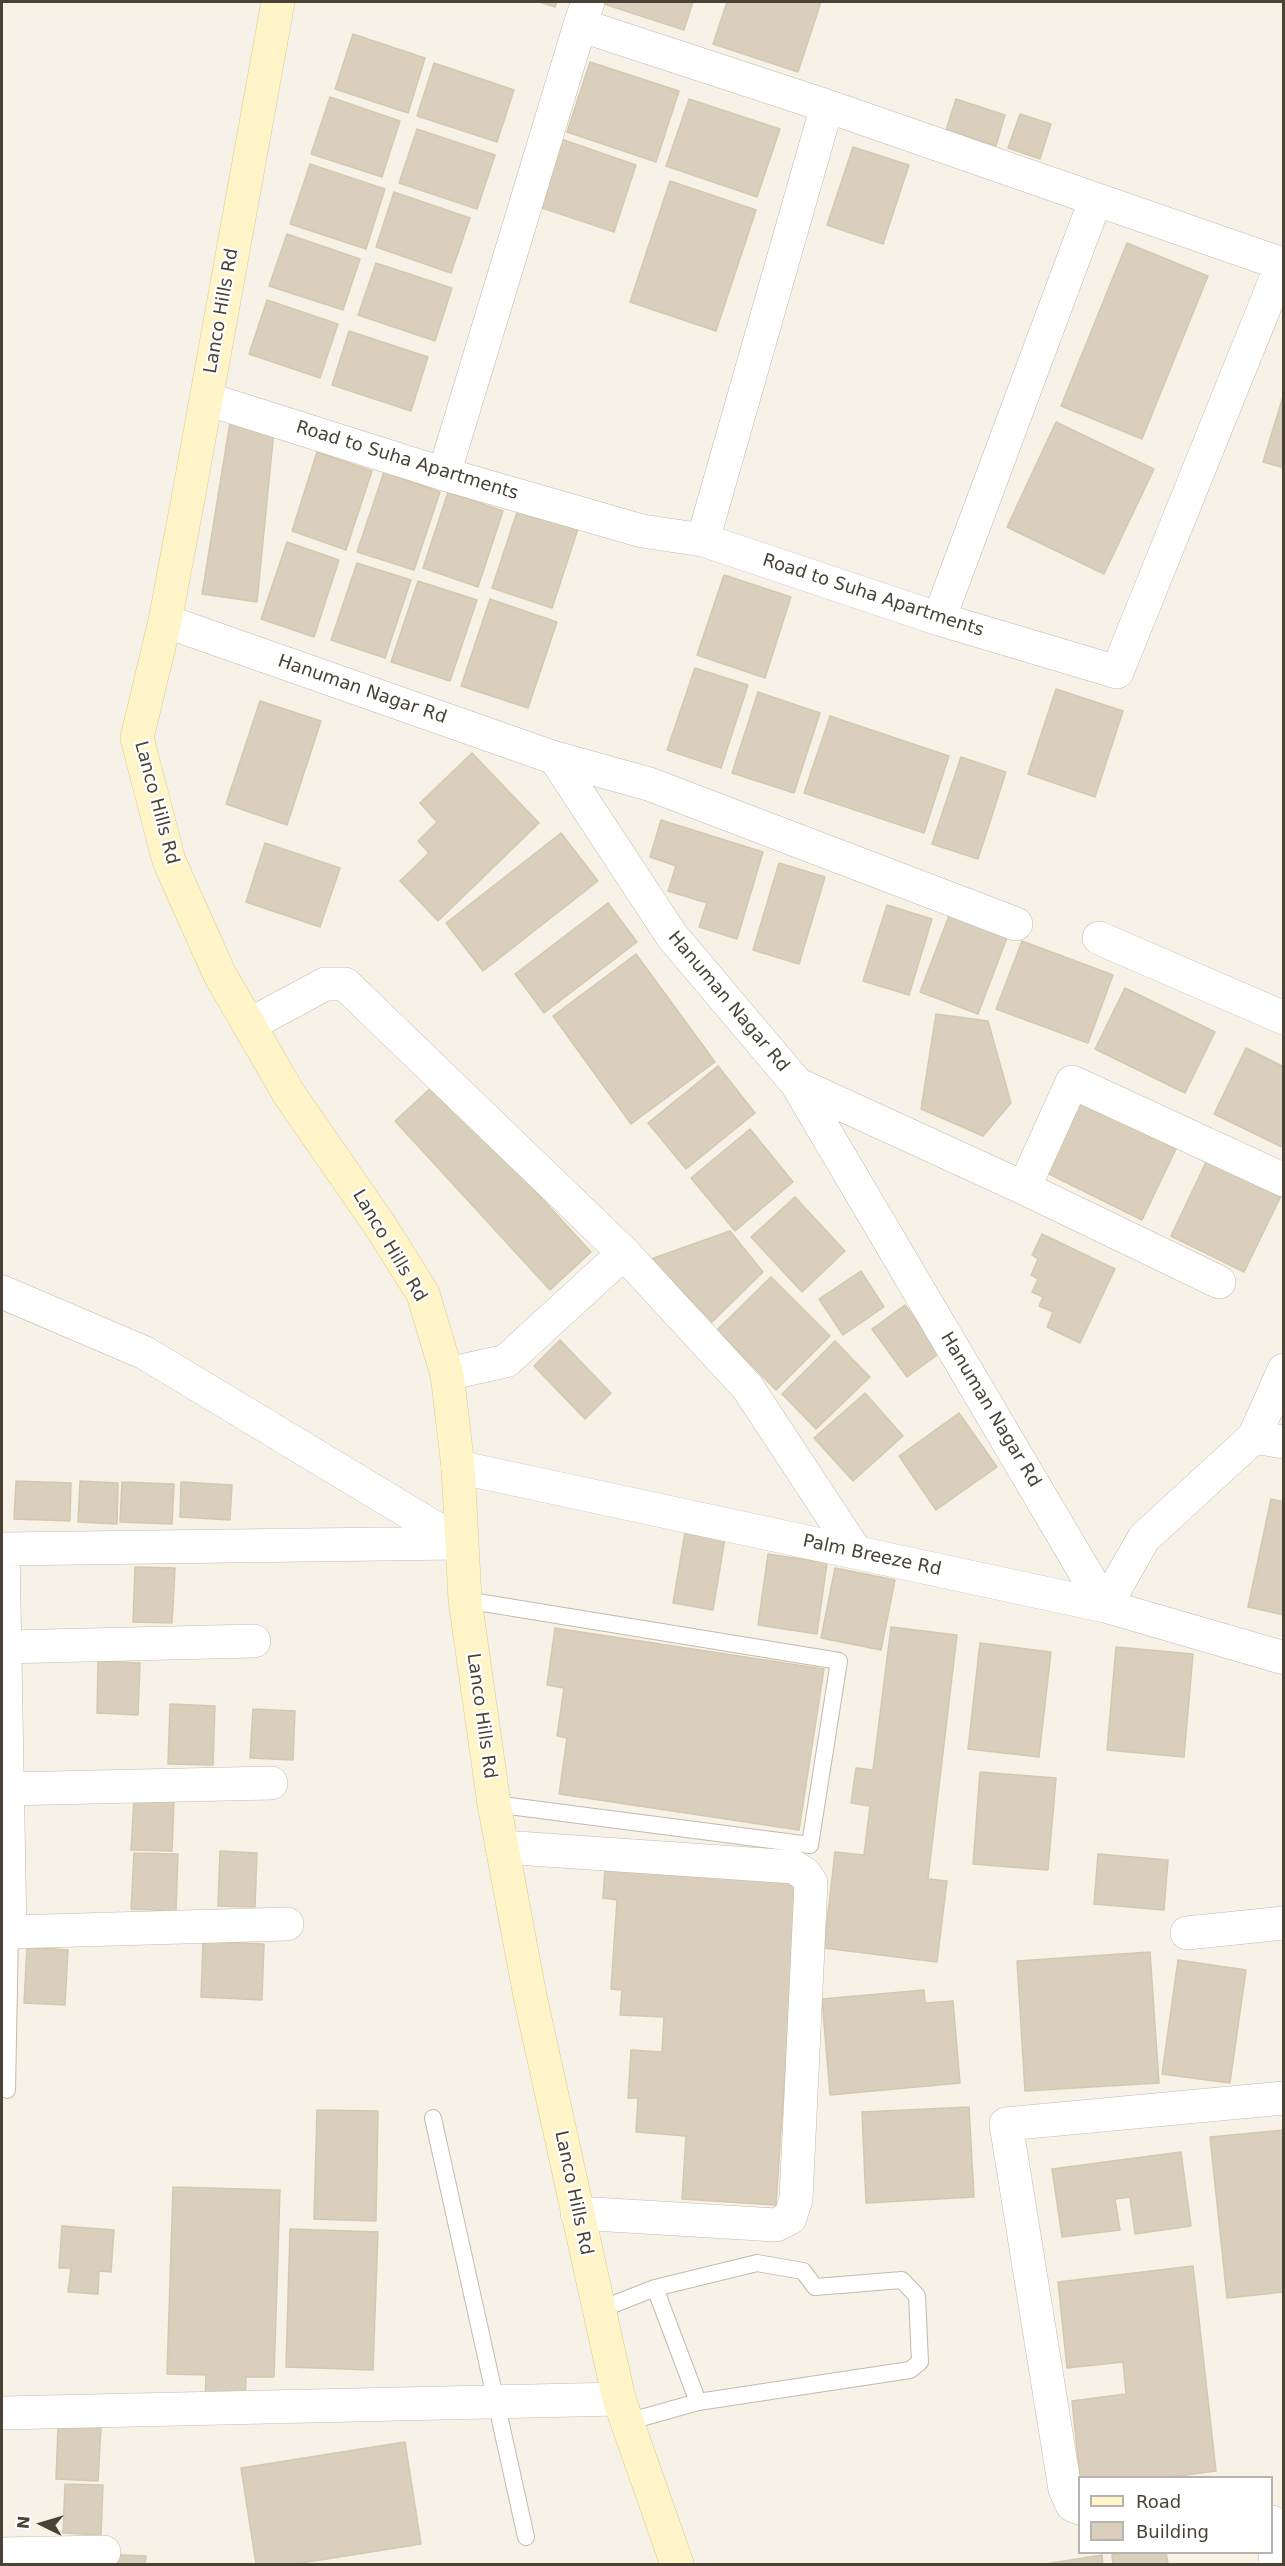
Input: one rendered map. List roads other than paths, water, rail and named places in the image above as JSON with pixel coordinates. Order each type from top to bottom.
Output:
[{"type":"street","name":"Lanco Hills Rd","points":[[278,2],[165,621],[137,738],[169,861],[220,975],[290,1094],[381,1227],[423,1294],[447,1374],[458,1467],[460,1543],[465,1600],[494,1804],[530,1996],[623,2411],[677,2565]]},
{"type":"street","points":[[444,474],[584,13],[827,106],[1095,201],[1282,264]]},
{"type":"street","points":[[703,540],[827,106]]},
{"type":"street","points":[[939,619],[1095,201]]},
{"type":"street","name":"Road to Suha Apartments","points":[[207,399],[444,474],[642,531],[703,540],[939,619],[1116,672],[1282,264]]},
{"type":"street","name":"Hanuman Nagar Rd","points":[[165,621],[555,758],[672,936],[797,1084],[1105,1606]]},
{"type":"street","points":[[555,758],[649,784],[1016,924]]},
{"type":"street","points":[[1099,938],[1284,1018]]},
{"type":"street","points":[[249,1025],[325,984],[345,984],[624,1253],[748,1388],[856,1552]]},
{"type":"street","points":[[1024,1188],[1072,1082],[1284,1180]]},
{"type":"street","points":[[797,1084],[1024,1188],[1219,1282]]},
{"type":"street","points":[[447,1374],[506,1361],[624,1253]]},
{"type":"street","points":[[2,1292],[145,1353],[460,1543]]},
{"type":"street","points":[[1105,1606],[1144,1538],[1269,1439],[1284,1370]]},
{"type":"street","name":"Palm Breeze Rd","points":[[458,1467],[1105,1606],[1284,1658]]},
{"type":"street","points":[[287,1924],[10,1932],[2,1549],[460,1543]]},
{"type":"street","points":[[4,1647],[254,1641]]},
{"type":"street","points":[[7,1789],[271,1783]]},
{"type":"street","points":[[502,1847],[794,1867],[805,1874],[811,1883],[796,2199],[790,2218],[776,2224],[578,2213]]},
{"type":"street","points":[[1187,1933],[1284,1923]]},
{"type":"street","points":[[1078,2507],[1072,2505],[1065,2489],[1006,2124],[1284,2098]]},
{"type":"street","points":[[2,2413],[495,2402],[623,2411]]},
{"type":"street","points":[[1273,2533],[1276,2565]]},
{"type":"street","points":[[2,2554],[104,2552]]},
{"type":"lane","points":[[465,1600],[839,1661],[810,1845],[494,1804]]},
{"type":"lane","points":[[7,2090],[10,1932]]},
{"type":"lane","points":[[433,2118],[526,2537]]},
{"type":"lane","points":[[599,2310],[656,2288],[757,2263],[803,2271],[815,2288],[902,2280],[917,2296],[920,2361],[910,2370],[623,2411]]},
{"type":"lane","points":[[656,2288],[698,2402]]}]
